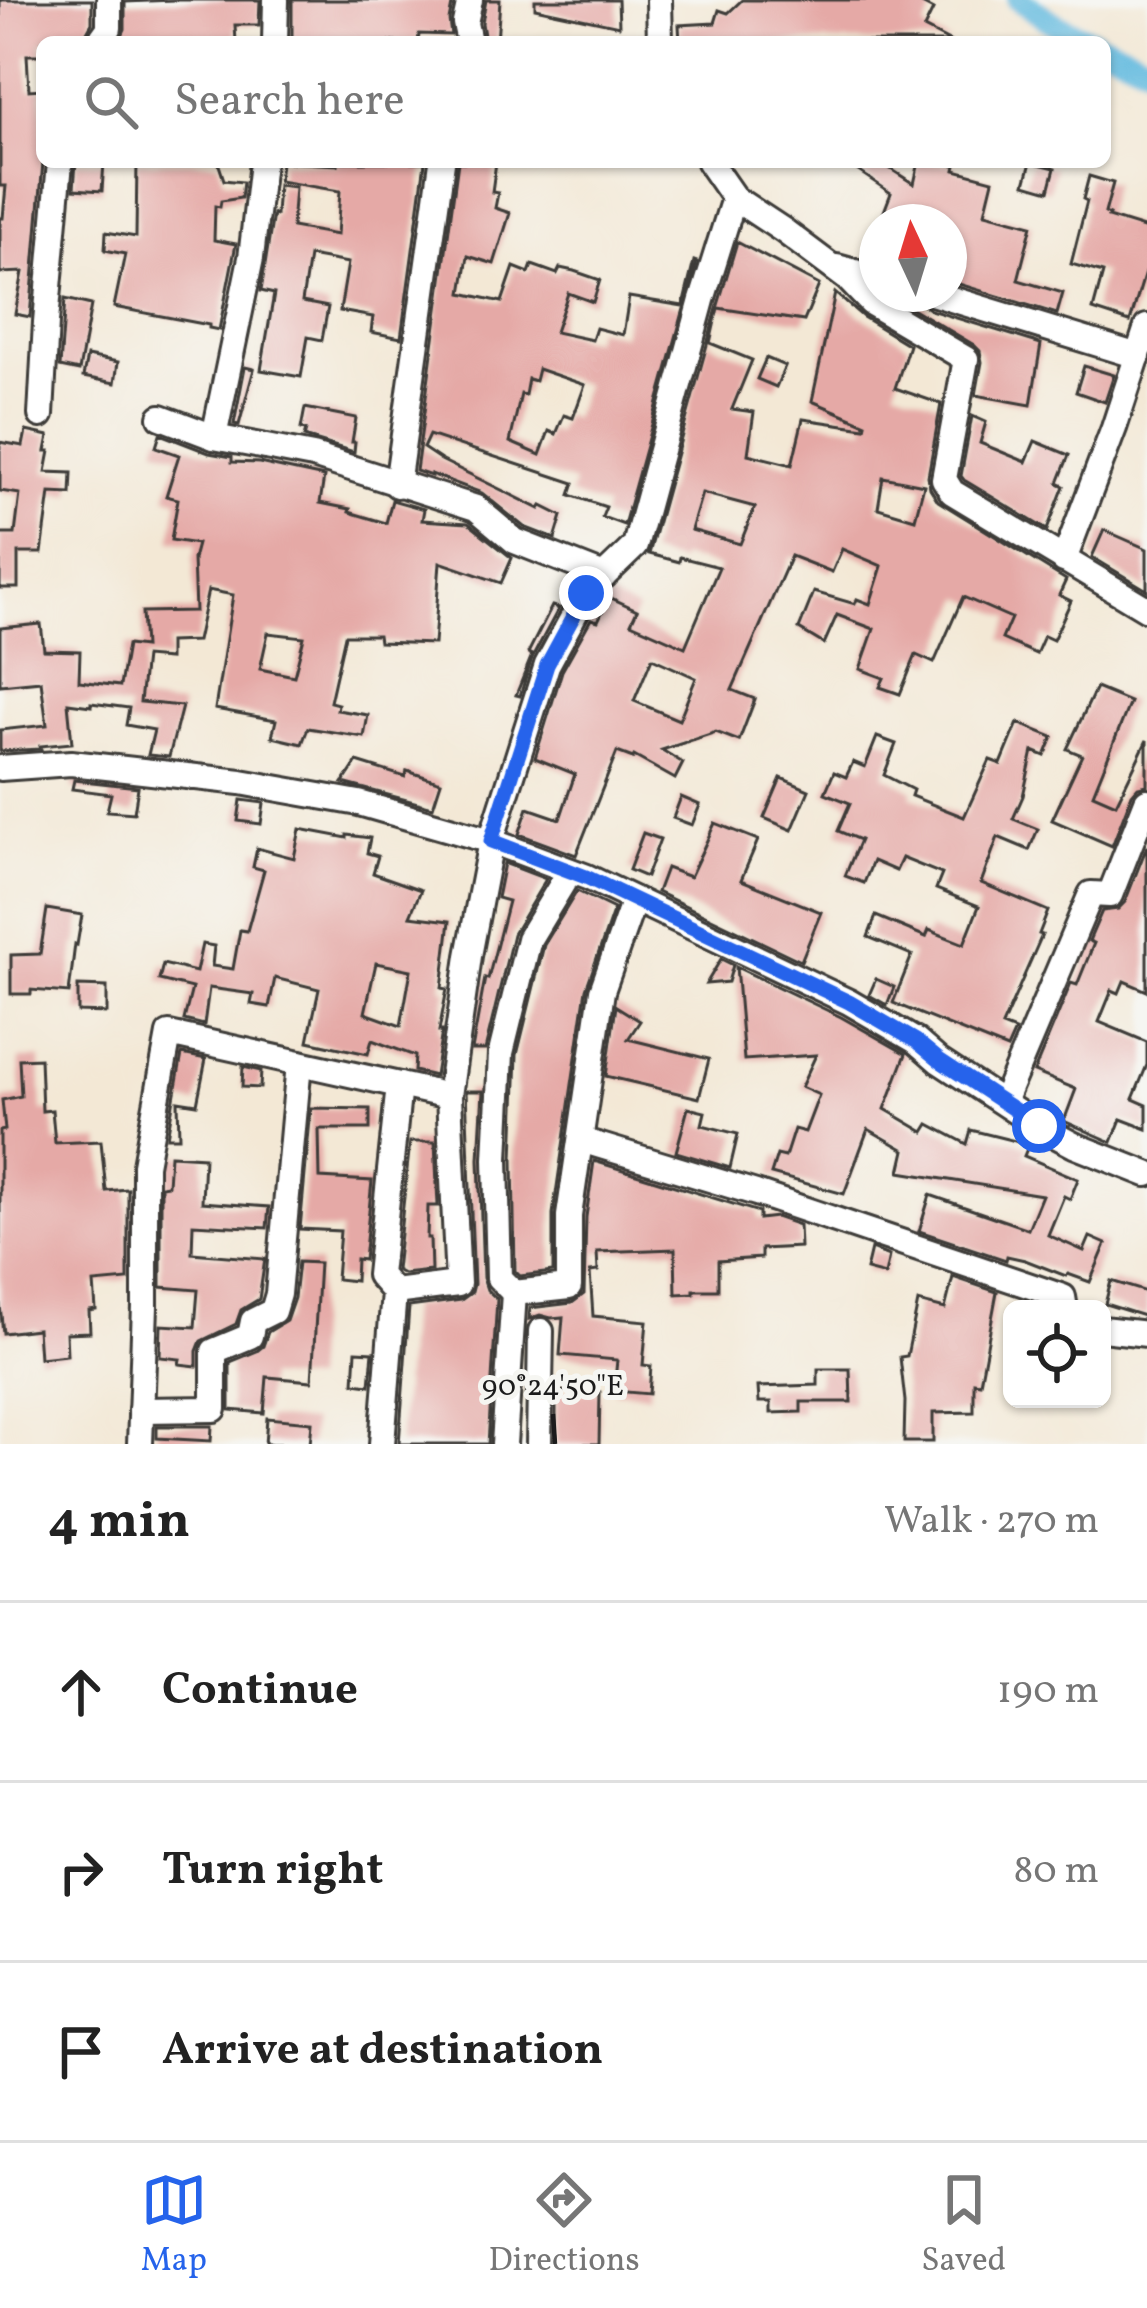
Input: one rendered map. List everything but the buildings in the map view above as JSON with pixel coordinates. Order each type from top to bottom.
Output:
[{"type":"street","points":[[104,36],[110,28],[109,0]]},
{"type":"street","points":[[275,36],[276,0]]},
{"type":"street","points":[[468,36],[465,22],[470,0]]},
{"type":"street","points":[[659,0],[660,36]]},
{"type":"street","points":[[41,416],[59,168]]},
{"type":"street","points":[[214,437],[251,258],[261,168]]},
{"type":"street","points":[[397,484],[441,168]]},
{"type":"street","points":[[713,168],[734,198],[848,279],[872,303],[966,359],[946,486],[1147,609]]},
{"type":"street","points":[[394,1292],[458,1284],[448,1096],[491,841],[547,665],[586,593],[635,546],[734,198]]},
{"type":"street","points":[[829,266],[859,274]]},
{"type":"street","points":[[967,304],[1138,356]]},
{"type":"street","points":[[1064,560],[1147,327]]},
{"type":"street","points":[[160,416],[214,437],[314,456],[476,508],[514,541],[604,576]]},
{"type":"street","points":[[0,768],[71,763],[241,782],[359,803],[491,841],[634,900],[883,1020],[1039,1126],[1147,1174]]},
{"type":"street","points":[[1004,1102],[1091,894],[1110,895],[1147,801]]},
{"type":"street","points":[[504,1444],[514,1293],[499,1278],[496,1159],[501,1053],[529,939],[570,871]]},
{"type":"street","points":[[514,1293],[569,1287],[568,1216],[602,991],[634,900]]},
{"type":"street","points":[[140,1444],[145,1165],[170,1034],[448,1096]]},
{"type":"street","points":[[141,1410],[214,1409],[214,1351],[250,1336],[253,1322],[273,1311],[299,1063]]},
{"type":"street","points":[[382,1444],[394,1292],[379,1275],[399,1085]]},
{"type":"street","points":[[581,1140],[756,1193],[1064,1300]]},
{"type":"street","points":[[1111,1330],[1147,1334]]},
{"type":"street","points":[[538,1444],[541,1331]]},
{"type":"waterway","points":[[1019,0],[1082,36]]},
{"type":"waterway","points":[[1111,49],[1147,65]]},
{"type":"route","points":[[586,593],[547,665],[491,841],[586,877],[849,1002],[916,1041],[1039,1126]]}]
